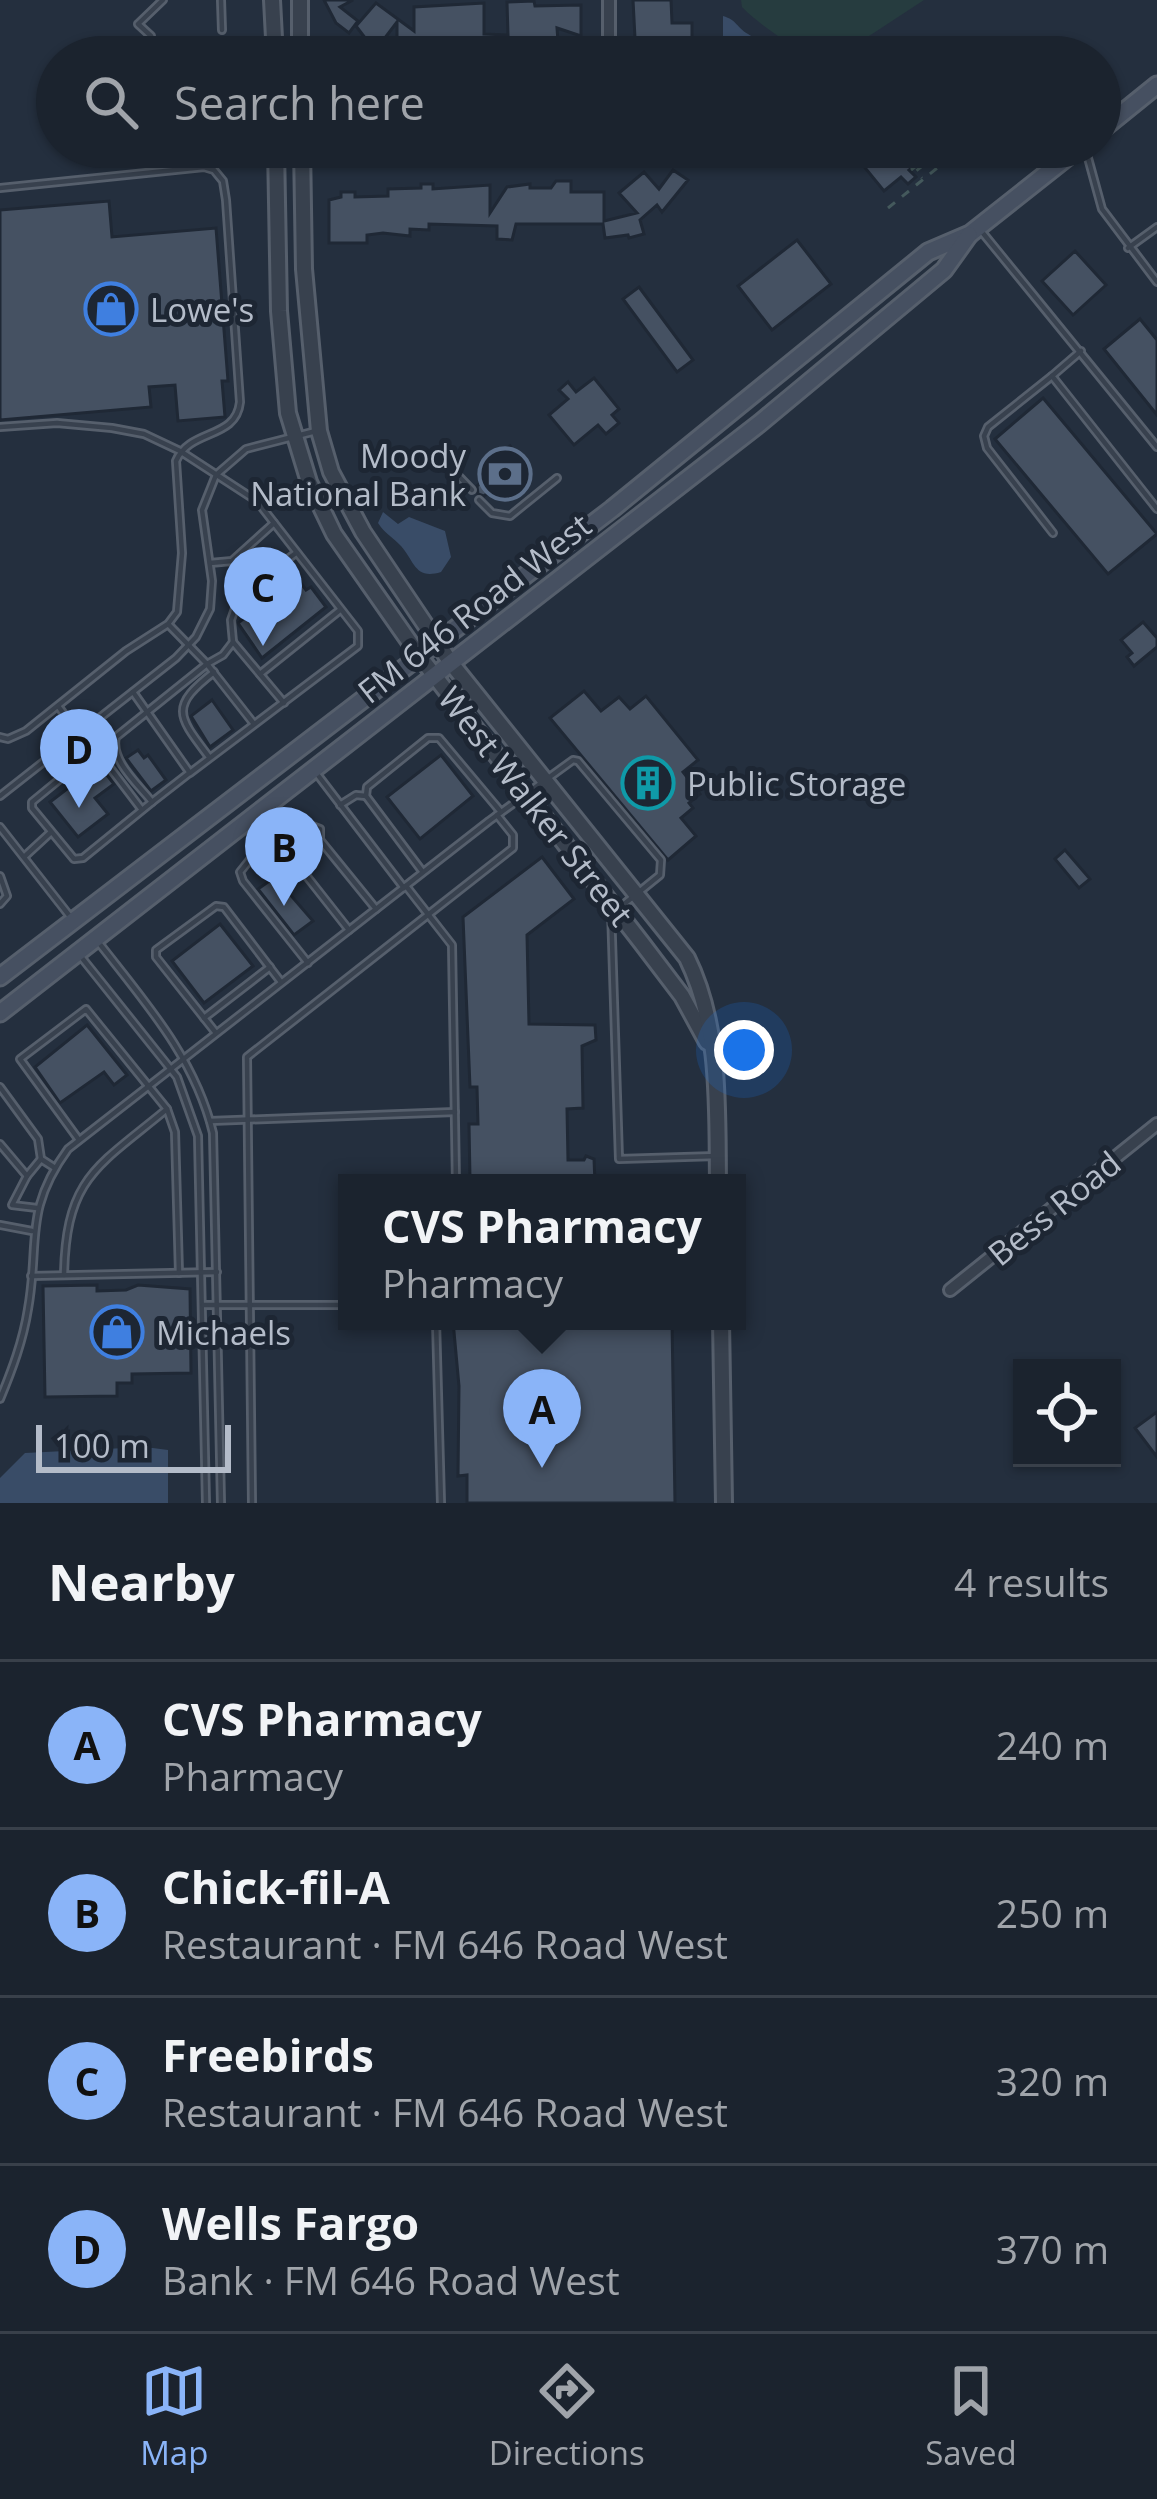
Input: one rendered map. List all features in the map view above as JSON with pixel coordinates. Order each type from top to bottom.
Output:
[{"type":"main road","points":[[1121,114],[1157,85]]},
{"type":"main road","name":"FM 646 Road West","points":[[0,977],[612,509],[928,252],[974,231],[1056,168]]},
{"type":"main road","name":"FM 646 Road West","points":[[0,1013],[777,409],[944,270],[974,231]]},
{"type":"street","points":[[272,0],[273,36]]},
{"type":"street","points":[[299,0],[300,36]]},
{"type":"street","points":[[609,0],[609,36]]},
{"type":"street","name":"West Walker Street","points":[[276,168],[279,311],[288,413],[309,482],[334,534],[434,676],[682,996],[712,1052]]},
{"type":"street","name":"West Walker Street","points":[[302,168],[304,269],[319,430],[331,472],[363,532],[437,644],[687,958],[698,981],[712,1052],[718,1174]]},
{"type":"street","name":"Bess Road","points":[[950,1290],[1157,1124]]},
{"type":"street","points":[[721,1330],[724,1503]]},
{"type":"lane","points":[[151,36],[138,25],[164,0]]},
{"type":"lane","points":[[221,0],[221,30]]},
{"type":"lane","points":[[0,188],[194,168]]},
{"type":"lane","points":[[0,737],[8,739],[26,731],[126,651],[168,624],[177,612],[181,597],[176,461],[180,451],[200,436],[230,427],[238,418],[223,181],[207,168]]},
{"type":"lane","points":[[1089,168],[1102,209],[1157,283]]},
{"type":"lane","points":[[1129,248],[1157,227]]},
{"type":"lane","points":[[974,231],[1081,351],[1157,447]]},
{"type":"lane","points":[[1053,533],[986,448],[984,436],[988,427],[1081,351]]},
{"type":"lane","points":[[1052,376],[1157,509]]},
{"type":"lane","points":[[0,428],[57,423],[112,428],[144,434],[180,451],[257,500],[358,631],[358,646],[89,853],[74,859],[32,808],[35,797],[93,752],[102,756],[142,810]]},
{"type":"lane","points":[[0,796],[190,646],[209,609],[202,510],[216,475],[247,449],[319,430]]},
{"type":"lane","points":[[447,464],[472,490]]},
{"type":"lane","points":[[479,500],[492,513],[509,516],[557,478]]},
{"type":"lane","points":[[209,563],[232,561],[274,523]]},
{"type":"lane","points":[[243,585],[253,584],[297,552]]},
{"type":"lane","points":[[232,561],[243,585],[231,620],[233,642],[284,703]]},
{"type":"lane","points":[[260,674],[342,609]]},
{"type":"lane","points":[[168,624],[254,724]]},
{"type":"lane","points":[[152,802],[116,754],[116,736],[223,655],[233,642]]},
{"type":"lane","points":[[209,758],[185,726],[181,712],[190,690],[214,672]]},
{"type":"lane","points":[[133,692],[190,772]]},
{"type":"lane","points":[[58,706],[80,734]]},
{"type":"lane","points":[[252,1503],[247,1057],[513,848],[512,835],[499,813],[439,738],[428,738],[367,787],[366,796],[423,872]]},
{"type":"lane","points":[[67,744],[82,761]]},
{"type":"lane","points":[[0,1399],[24,1328],[37,1208],[55,1168],[79,1140],[573,760],[661,860],[660,875],[614,906],[619,1159],[718,1156]]},
{"type":"lane","points":[[314,770],[452,945],[456,1174]]},
{"type":"lane","points":[[340,805],[366,796]]},
{"type":"lane","points":[[308,963],[243,881],[240,872],[252,857],[267,855],[307,824],[320,829],[320,840],[376,909]]},
{"type":"lane","points":[[0,827],[75,923]]},
{"type":"lane","points":[[24,857],[51,832]]},
{"type":"lane","points":[[320,840],[310,839],[293,852],[294,860],[350,930]]},
{"type":"lane","points":[[0,876],[7,896],[0,904]]},
{"type":"lane","points":[[216,1033],[156,958],[156,950],[216,906],[224,907],[282,983]]},
{"type":"lane","points":[[96,939],[184,1058],[210,1121],[221,1503]]},
{"type":"lane","points":[[79,954],[171,1069],[184,1090],[198,1136],[206,1503]]},
{"type":"lane","points":[[204,1018],[270,967]]},
{"type":"lane","points":[[79,1140],[20,1058],[80,1010],[90,1011],[167,1109],[175,1132],[179,1273]]},
{"type":"lane","points":[[0,1087],[38,1139],[41,1159],[12,1204],[37,1208]]},
{"type":"lane","points":[[64,1275],[67,1220],[78,1193],[100,1166],[167,1109]]},
{"type":"lane","points":[[210,1121],[455,1112]]},
{"type":"lane","points":[[0,1144],[27,1176]]},
{"type":"lane","points":[[41,1159],[55,1168]]},
{"type":"lane","points":[[0,1225],[32,1231]]},
{"type":"lane","points":[[31,1276],[217,1272]]},
{"type":"lane","points":[[203,1305],[338,1305]]},
{"type":"lane","points":[[436,1330],[441,1503]]},
{"type":"path","points":[[913,168],[922,180]]},
{"type":"path","points":[[920,168],[916,171],[922,180]]},
{"type":"path","points":[[888,208],[937,168]]},
{"type":"green space","points":[[741,0],[924,0],[869,36],[778,36],[742,7]]},
{"type":"water","points":[[723,16],[751,36],[723,36]]},
{"type":"water","points":[[383,512],[398,524],[409,517],[445,531],[451,557],[441,572],[426,574],[416,568],[378,523]]},
{"type":"water","points":[[168,1450],[168,1503],[0,1503],[0,1478],[25,1453]]},
{"type":"building","points":[[324,0],[353,0],[340,7],[358,21],[349,33],[336,23]]},
{"type":"building","points":[[633,0],[671,0],[672,23],[692,23],[692,36],[635,36]]},
{"type":"building","points":[[507,2],[581,5],[581,36],[557,28],[558,36],[397,36],[397,22],[386,36],[364,36],[356,26],[376,3],[414,31],[414,7],[484,3],[484,34],[508,35]]},
{"type":"building","points":[[865,168],[911,168],[916,177],[908,184],[901,177],[884,191]]},
{"type":"building","points":[[673,170],[688,180],[662,212],[657,205],[640,220],[644,234],[629,238],[605,238],[603,224],[516,224],[512,240],[497,239],[497,226],[429,224],[429,230],[410,229],[410,236],[383,233],[367,235],[367,243],[329,243],[329,200],[341,197],[341,192],[355,192],[355,197],[388,196],[388,189],[421,188],[421,184],[433,184],[433,189],[490,185],[490,213],[507,187],[551,188],[556,181],[571,181],[571,192],[604,192],[604,221],[637,213],[619,193],[644,172],[659,189]]},
{"type":"building","name":"Lowe's","points":[[109,201],[112,237],[216,228],[228,381],[222,381],[225,417],[178,421],[175,385],[149,387],[151,407],[0,420],[0,210]]},
{"type":"building","points":[[797,240],[831,284],[772,330],[738,286]]},
{"type":"building","points":[[1075,251],[1106,285],[1073,315],[1042,281]]},
{"type":"building","points":[[639,287],[693,360],[677,372],[623,299]]},
{"type":"building","points":[[1140,319],[1157,340],[1157,415],[1104,349]]},
{"type":"building","points":[[594,378],[619,409],[612,415],[619,423],[606,434],[598,425],[574,445],[549,415],[568,399],[559,390],[568,382],[576,392]]},
{"type":"building","points":[[1043,398],[1157,534],[1108,574],[995,439]]},
{"type":"building","name":"Moody National Bank","points":[[510,446],[529,471],[499,494],[494,488],[484,496],[478,494],[477,486],[487,478],[481,469]]},
{"type":"building","points":[[297,578],[326,607],[262,658],[238,623]]},
{"type":"building","points":[[1143,622],[1157,638],[1157,647],[1134,666],[1127,657],[1132,653],[1121,640]]},
{"type":"building","name":"Public Storage","points":[[584,691],[601,711],[619,697],[630,709],[646,696],[698,760],[683,772],[700,794],[681,818],[696,836],[668,860],[550,718]]},
{"type":"building","points":[[212,700],[233,730],[210,747],[191,716]]},
{"type":"building","points":[[138,750],[144,758],[148,755],[166,780],[151,791],[126,758]]},
{"type":"building","points":[[441,755],[473,796],[420,839],[387,797]]},
{"type":"building","points":[[102,769],[114,784],[95,798],[108,814],[78,837],[50,802]]},
{"type":"building","points":[[1065,850],[1090,879],[1079,888],[1055,859]]},
{"type":"building","points":[[542,857],[574,899],[527,935],[529,1024],[595,1025],[596,1040],[582,1046],[583,1108],[567,1109],[568,1160],[594,1159],[595,1174],[470,1174],[469,1124],[478,1124],[477,1087],[470,1087],[463,917]]},
{"type":"building","points":[[275,877],[313,921],[294,935],[258,889]]},
{"type":"building","points":[[220,924],[253,966],[204,1003],[172,961]]},
{"type":"building","points":[[87,1025],[127,1075],[114,1085],[104,1072],[60,1103],[35,1067]]},
{"type":"building","name":"Michaels","points":[[97,1285],[97,1291],[138,1285],[190,1289],[191,1373],[132,1374],[132,1383],[117,1383],[117,1396],[45,1397],[43,1286]]},
{"type":"building","points":[[454,1330],[672,1330],[675,1503],[467,1503],[467,1475],[458,1476]]},
{"type":"building","points":[[1157,1412],[1157,1457],[1135,1428]]},
{"type":"place","name":"Lowe's","points":[[111,309]]},
{"type":"place","name":"Moody National Bank","points":[[505,474]]},
{"type":"place","name":"Freebirds","points":[[263,646]]},
{"type":"place","name":"Public Storage","points":[[648,783]]},
{"type":"place","name":"Wells Fargo","points":[[79,808]]},
{"type":"place","name":"Chick-fil-A","points":[[284,906]]},
{"type":"place","name":"Michaels","points":[[117,1332]]},
{"type":"place","name":"CVS Pharmacy","points":[[542,1468]]}]
